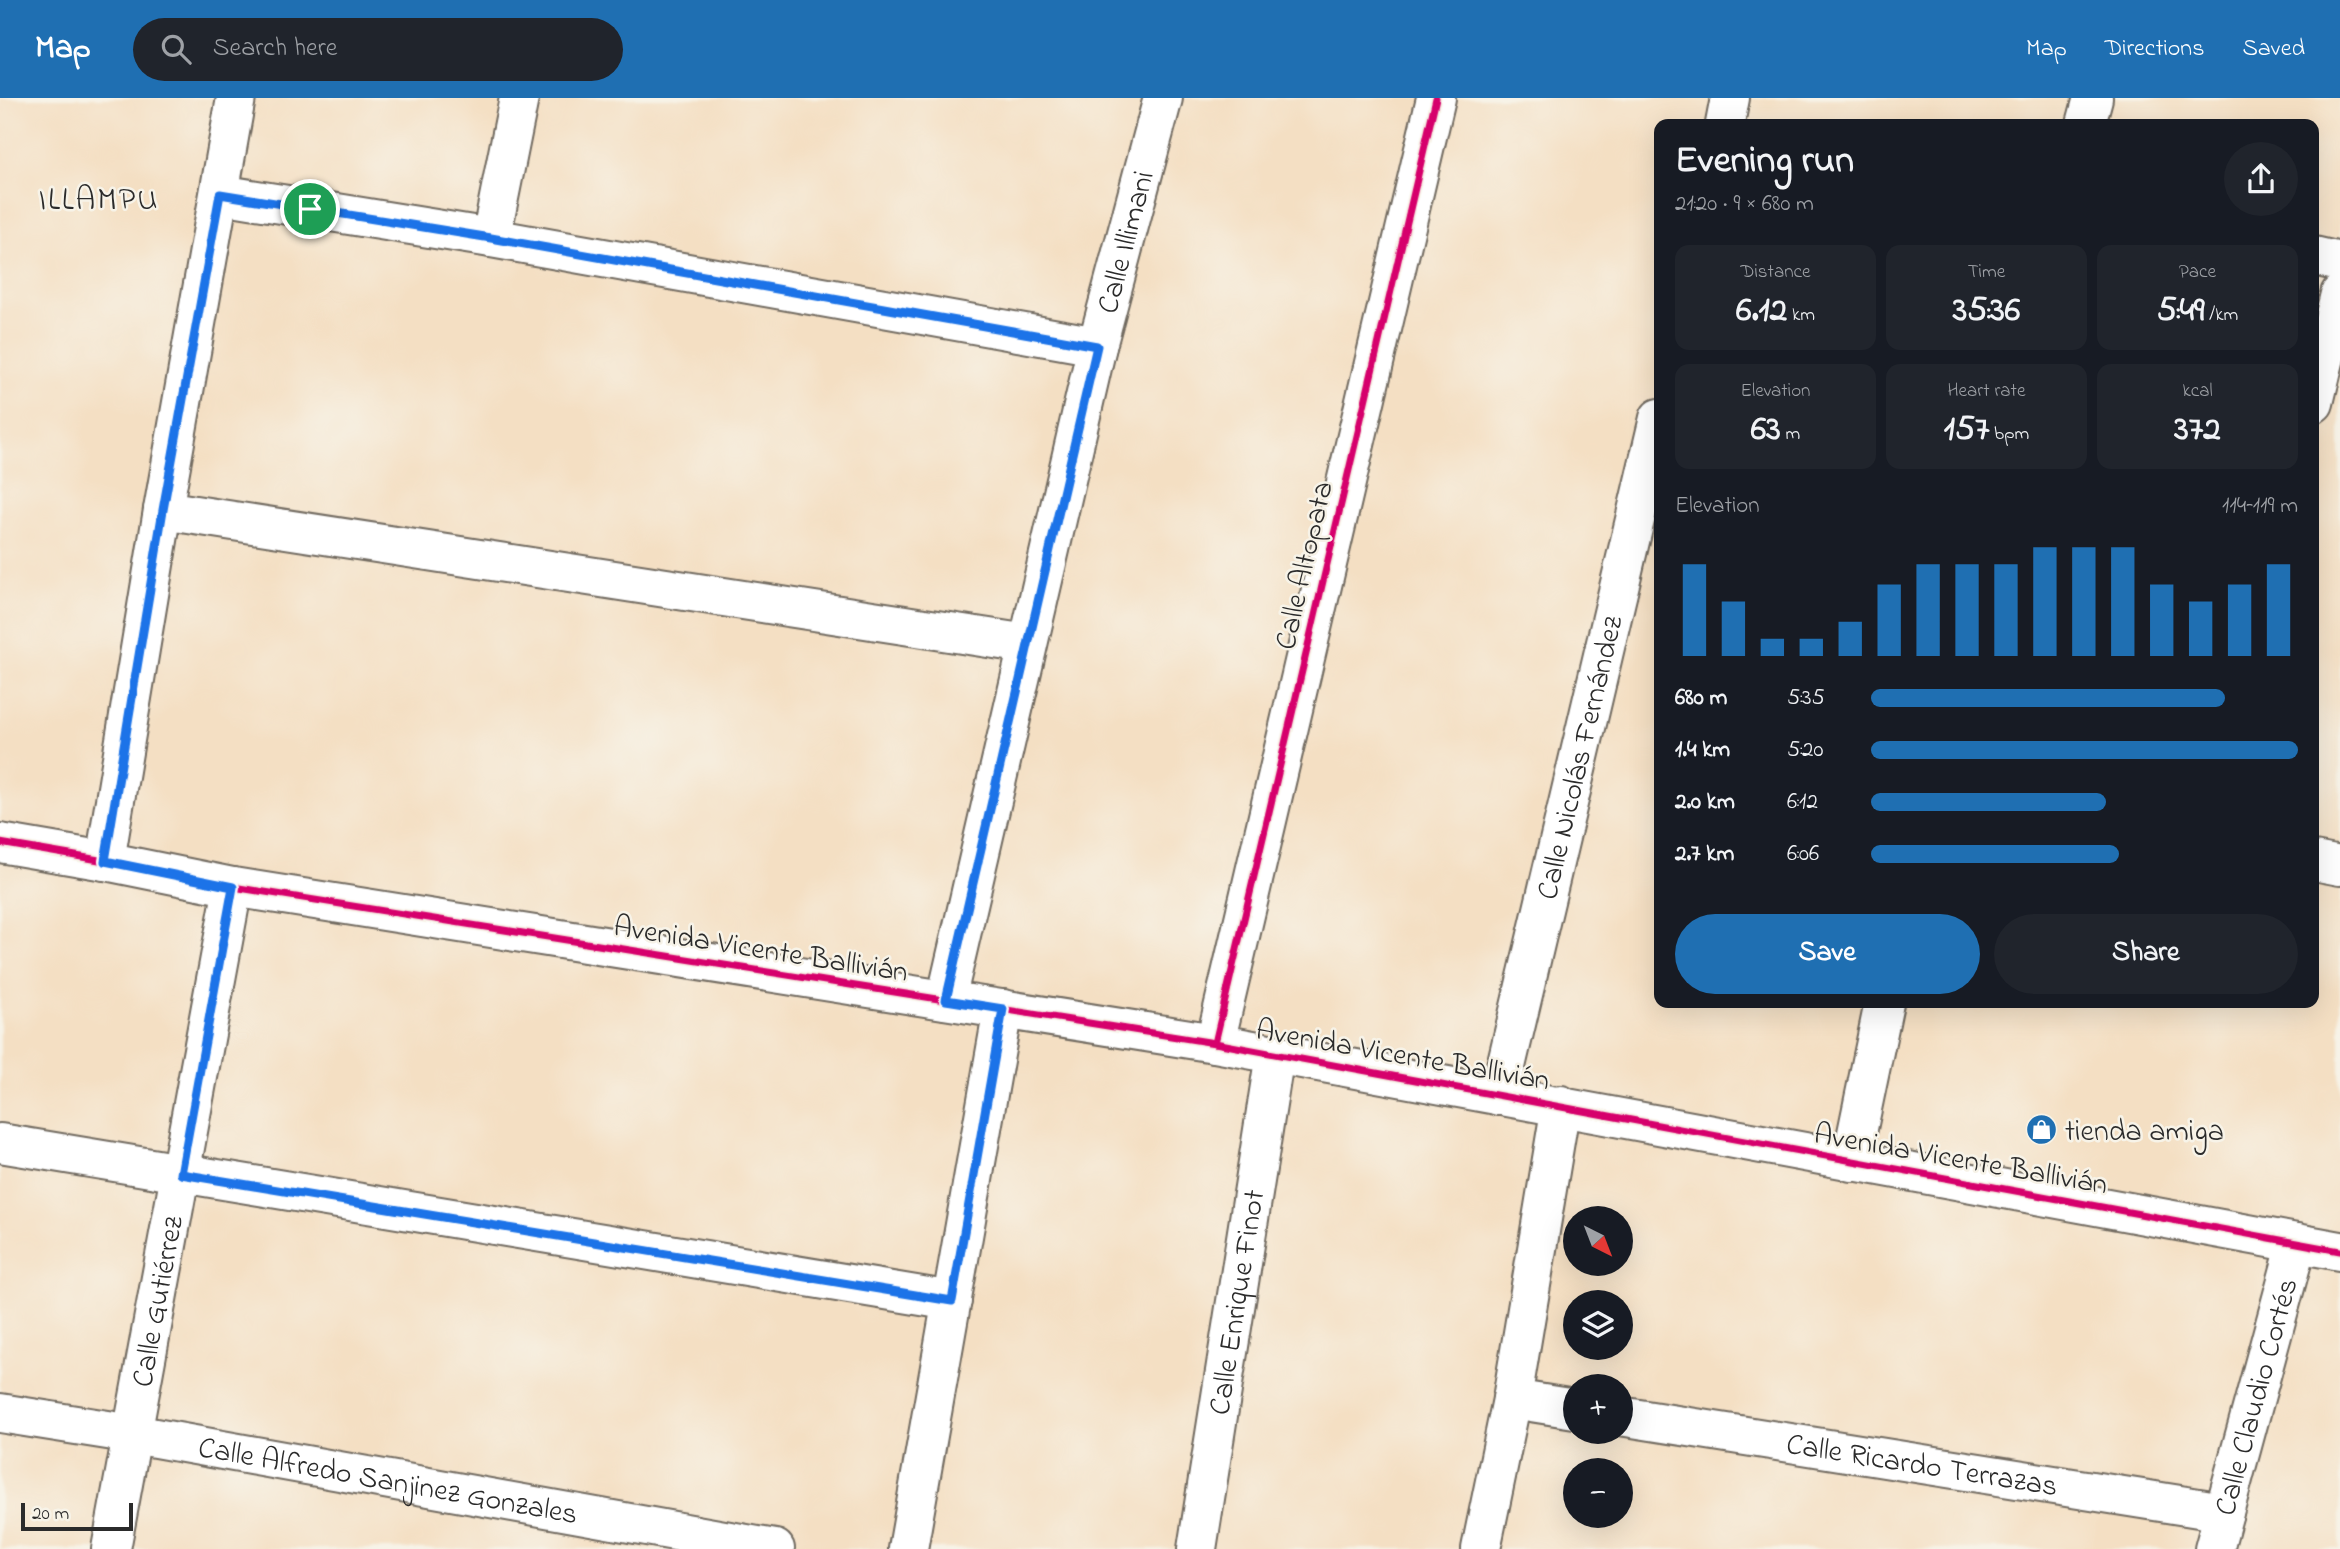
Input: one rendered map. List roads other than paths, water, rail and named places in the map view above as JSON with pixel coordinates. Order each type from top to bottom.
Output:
[{"type":"street","points":[[105,861],[163,510],[236,98]]},
{"type":"street","points":[[491,238],[519,98]]},
{"type":"street","name":"Calle Illimani","points":[[946,1000],[1097,346],[1163,98]]},
{"type":"street","name":"Calle Altopata","points":[[1215,1043],[1436,98]]},
{"type":"street","points":[[1726,119],[1730,98]]},
{"type":"street","points":[[2088,119],[2093,98]]},
{"type":"street","points":[[220,194],[491,238],[1097,346]]},
{"type":"street","points":[[2319,257],[2340,262]]},
{"type":"street","points":[[2319,382],[2340,294]]},
{"type":"street","name":"Calle Nicolás Fernández","points":[[1499,1096],[1654,439]]},
{"type":"street","points":[[163,510],[1027,644]]},
{"type":"street","name":"Avenida Vicente Ballivián","points":[[0,844],[105,861],[233,887],[1215,1043],[2340,1251]]},
{"type":"street","points":[[2319,862],[2340,866]]},
{"type":"street","name":"Calle Gutiérrez","points":[[110,1549],[233,887]]},
{"type":"street","points":[[1851,1161],[1883,1008]]},
{"type":"street","points":[[908,1549],[1003,1009]]},
{"type":"street","name":"Calle Enrique Finot","points":[[1198,1549],[1275,1054]]},
{"type":"street","points":[[1481,1549],[1512,1399],[1561,1105]]},
{"type":"street","points":[[0,1143],[952,1301]]},
{"type":"street","name":"Calle Claudio Cortés","points":[[2214,1549],[2297,1243]]},
{"type":"street","points":[[1512,1399],[1563,1407]]},
{"type":"street","name":"Calle Alfredo Sanjinez Gonzales","points":[[0,1413],[132,1434],[775,1549]]},
{"type":"street","name":"Calle Ricardo Terrazas","points":[[1633,1418],[2224,1512]]},
{"type":"place","name":"tienda amiga","points":[[2042,1130]]},
{"type":"district","name":"ILLAMPU","points":[[99,198]]}]
